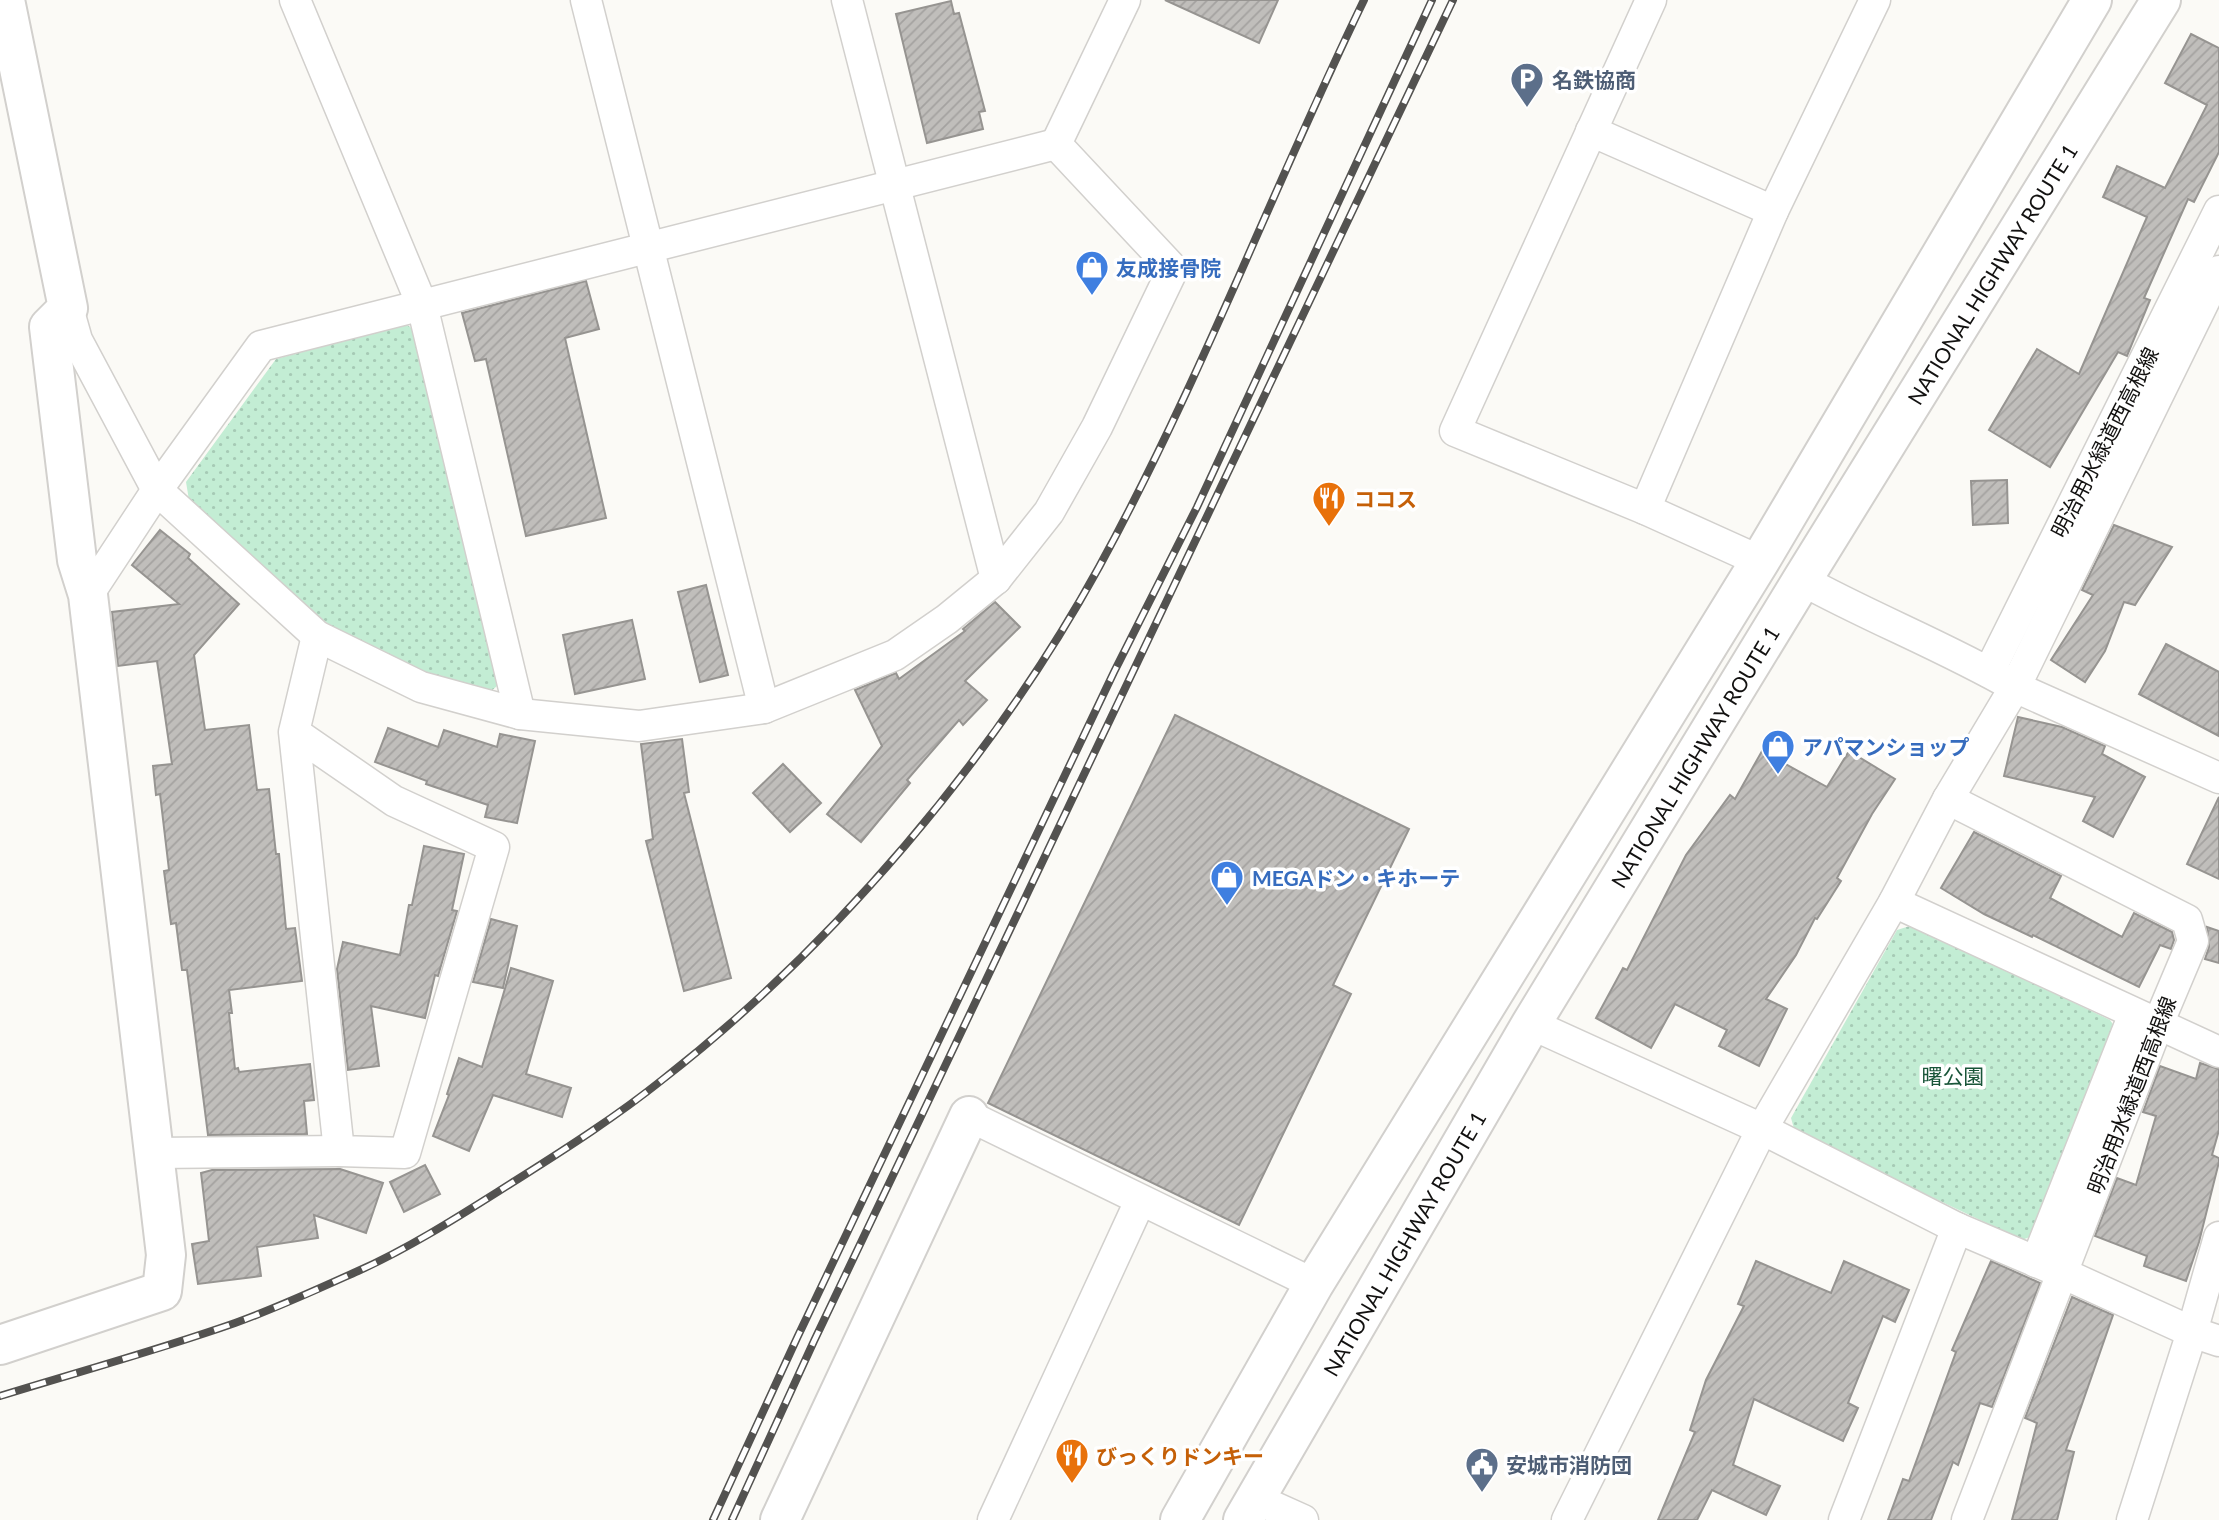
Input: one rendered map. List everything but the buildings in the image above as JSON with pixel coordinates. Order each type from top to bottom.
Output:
[{"type":"main road","points":[[0,1345],[162,1291],[166,1255],[88,595],[77,560],[49,327],[68,308],[5,0]]},
{"type":"main road","points":[[1180,1520],[1314,1284],[1760,561],[2092,0]]},
{"type":"main road","name":"NATIONAL HIGHWAY ROUTE 1","points":[[1248,1509],[1531,1024],[2161,0]]},
{"type":"main road","points":[[780,1520],[969,1116]]},
{"type":"street","points":[[295,0],[422,305],[520,714]]},
{"type":"street","points":[[586,0],[764,708]]},
{"type":"street","points":[[847,0],[996,579]]},
{"type":"street","points":[[1056,145],[1125,0]]},
{"type":"street","points":[[1651,0],[1455,431],[1645,509],[1760,561]]},
{"type":"street","points":[[1645,509],[1773,211],[1875,0]]},
{"type":"street","points":[[1591,131],[1773,211]]},
{"type":"street","points":[[68,308],[77,340],[157,490],[317,636],[421,687],[520,714],[639,726],[764,708],[895,655],[947,619],[996,579],[1049,512],[1090,440],[1173,269],[1056,145]]},
{"type":"street","points":[[88,595],[157,490],[261,346],[1056,145]]},
{"type":"street","name":"明治用水緑道西高根線","points":[[1989,672],[2219,211]]},
{"type":"street","points":[[1567,1520],[1762,1129],[1894,902],[1948,799],[2015,687],[2219,271]]},
{"type":"street","points":[[1802,580],[1841,602],[2015,687],[2219,778]]},
{"type":"street","points":[[317,636],[294,732],[339,1151]]},
{"type":"street","points":[[154,1153],[405,1153],[494,847],[394,801],[294,732]]},
{"type":"street","name":"明治用水緑道西高根線","points":[[1948,799],[2187,920],[2193,941],[2146,1019],[2049,1267]]},
{"type":"street","points":[[1894,902],[2219,1052]]},
{"type":"street","points":[[1531,1024],[1762,1129],[1957,1228],[2205,1337]]},
{"type":"street","points":[[969,1116],[1314,1284]]},
{"type":"street","points":[[993,1520],[1140,1200]]},
{"type":"street","points":[[1844,1520],[1957,1228]]},
{"type":"street","points":[[2132,1520],[2205,1337],[2219,1237]]},
{"type":"street","points":[[1967,1520],[2049,1267]]},
{"type":"street","points":[[1248,1509],[1303,1520]]},
{"type":"green space","points":[[406,324],[422,336],[504,680],[490,692],[403,665],[355,642],[290,593],[189,500],[186,482],[276,359]]},
{"type":"green space","name":"曙公園","points":[[1913,925],[2110,1020],[2119,1033],[2040,1233],[2022,1240],[1795,1132],[1791,1118],[1897,930]]},
{"type":"railway","points":[[0,1396],[251,1317],[358,1271],[420,1239],[555,1156],[645,1093],[726,1028],[848,909],[906,845],[1011,709],[1099,567],[1170,428],[1364,0]]},
{"type":"railway","points":[[713,1520],[1114,672],[1197,507],[1432,0]]},
{"type":"railway","points":[[732,1520],[814,1341],[1453,0]]},
{"type":"place","name":"名鉄協商","points":[[1527,109]]},
{"type":"place","name":"友成接骨院","points":[[1092,297]]},
{"type":"place","name":"ココス","points":[[1329,528]]},
{"type":"place","name":"アパマンショップ","points":[[1778,776]]},
{"type":"place","name":"MEGAドン・キホーテ","points":[[1227,907]]},
{"type":"place","name":"びっくりドンキー","points":[[1072,1485]]},
{"type":"place","name":"安城市消防団","points":[[1482,1494]]}]
